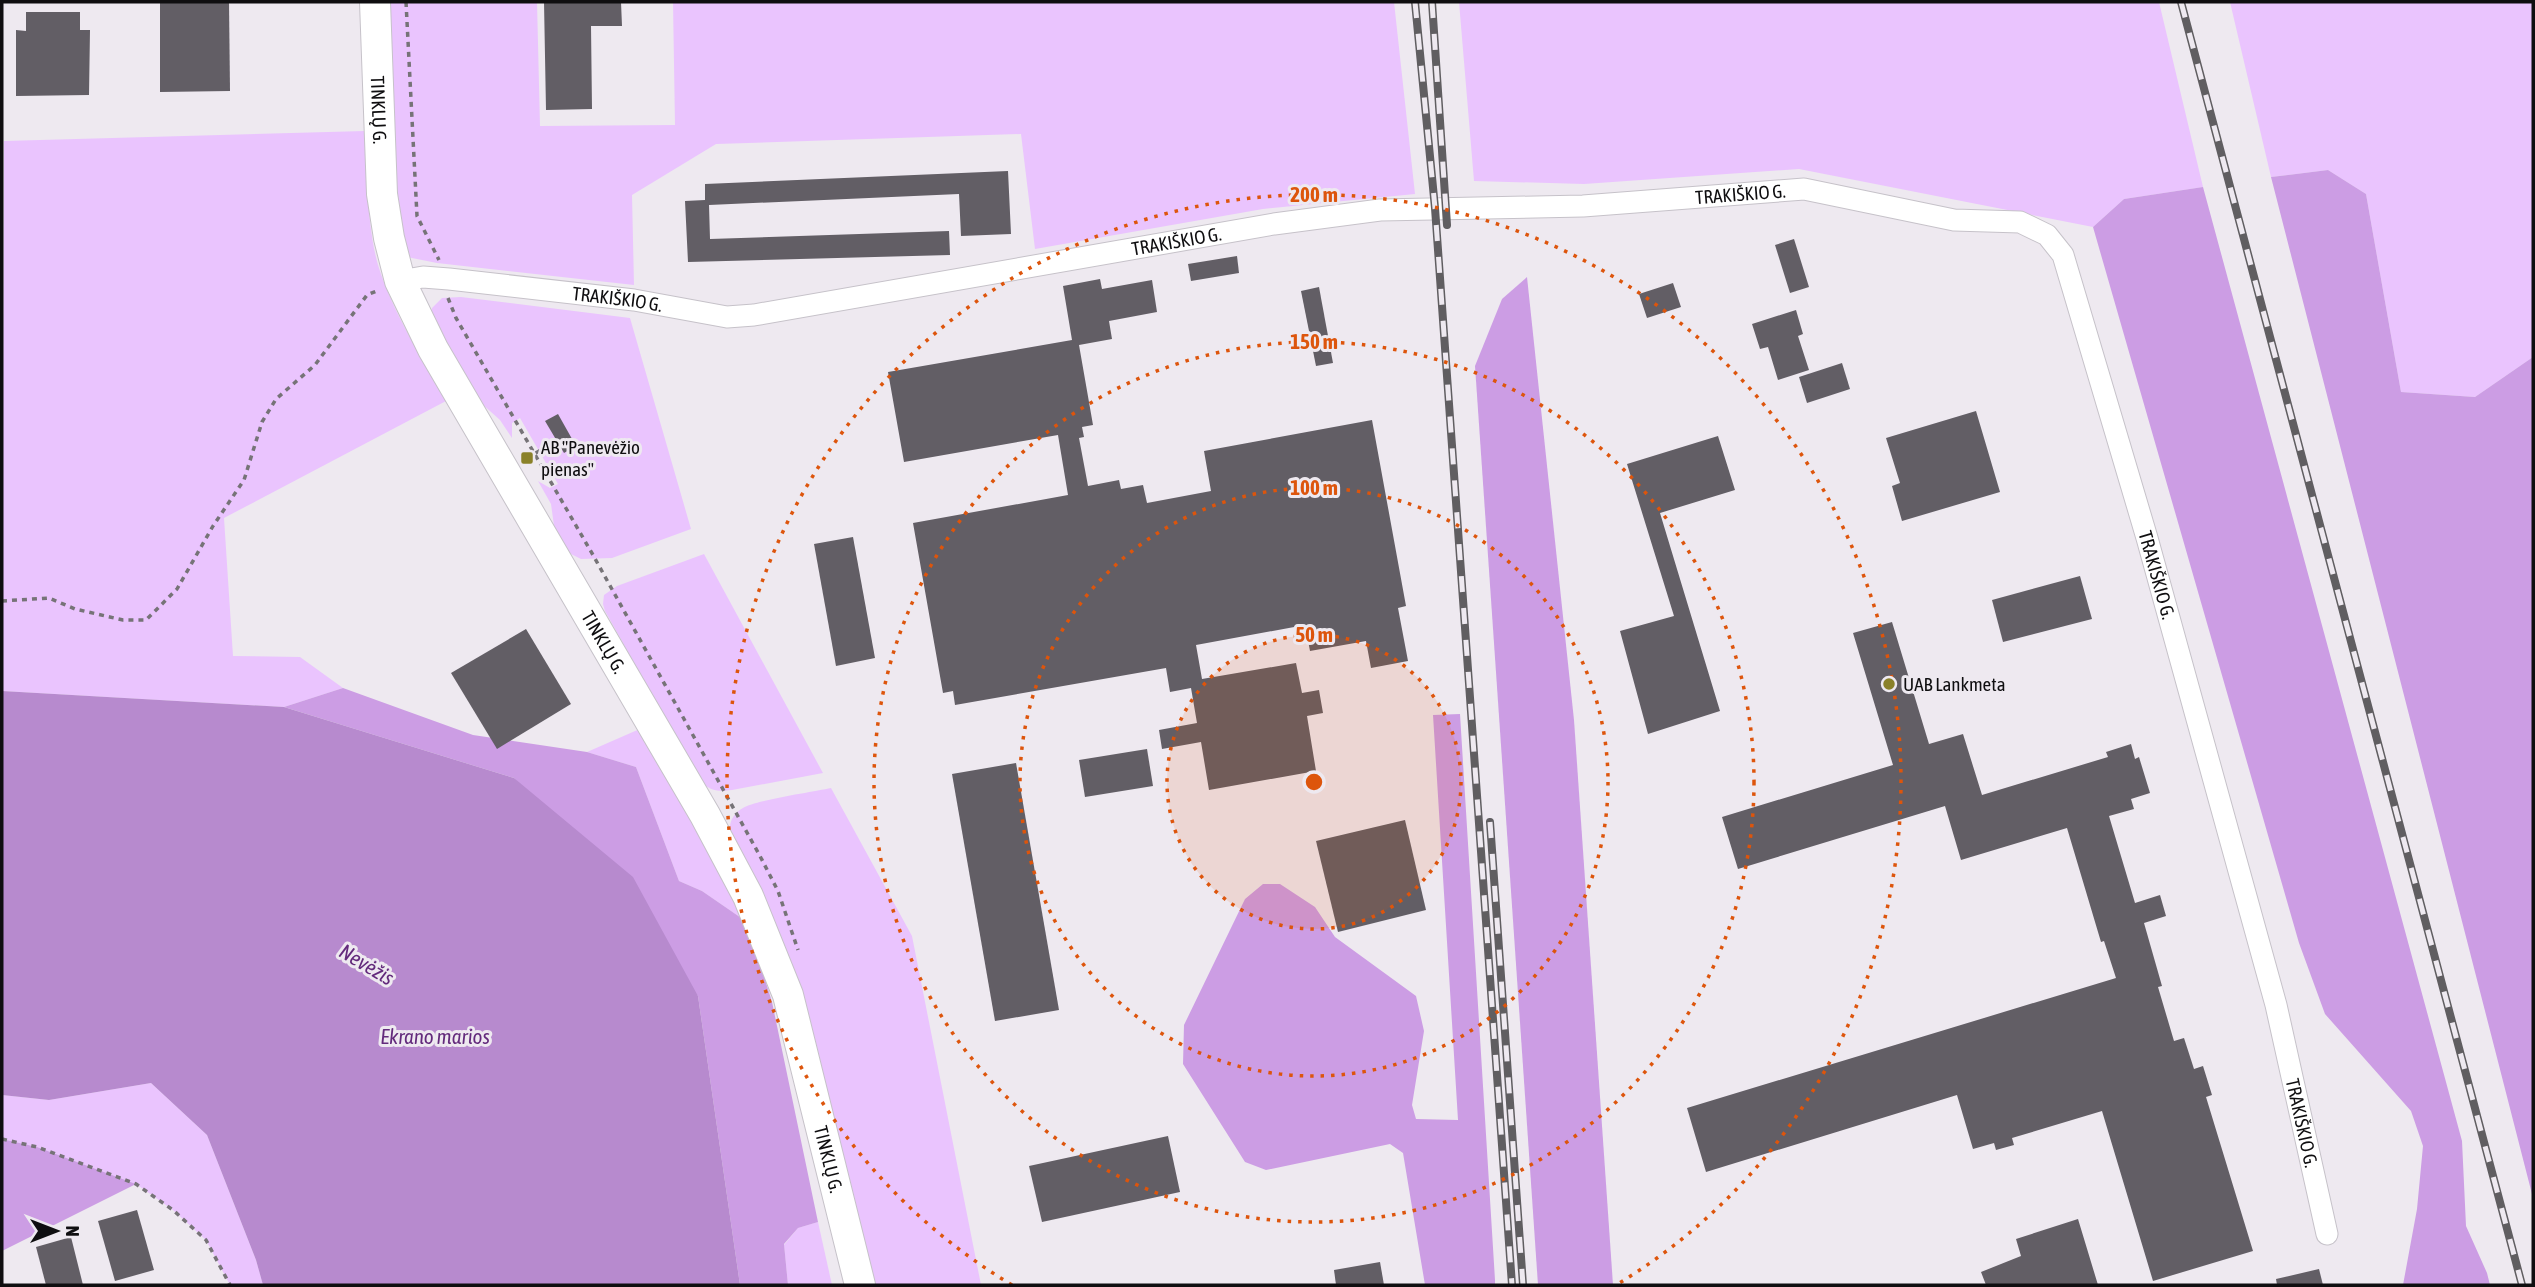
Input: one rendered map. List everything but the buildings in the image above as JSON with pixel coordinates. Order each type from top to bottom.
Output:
[{"type":"main road","name":"TINKLŲ G.","points":[[375,2],[382,194],[388,238],[400,281],[433,349],[705,815],[748,896],[788,995],[860,1285]]},
{"type":"street","name":"TRAKIŠKIO G.","points":[[400,281],[423,277],[443,278],[634,300],[727,317],[767,313],[1274,224],[1380,211],[1583,206],[1804,190],[1954,219],[2020,222],[2047,235],[2063,255],[2147,538],[2276,1005],[2327,1234]]},
{"type":"path","points":[[406,2],[415,203],[421,227],[439,259],[456,318],[535,453],[761,856],[778,891],[802,962]]},
{"type":"path","points":[[2,601],[49,598],[124,620],[146,621],[177,589],[213,526],[244,480],[262,422],[276,399],[315,365],[367,295],[400,281]]},
{"type":"path","points":[[527,458],[555,442]]},
{"type":"path","points":[[2,1139],[37,1147],[136,1184],[173,1210],[205,1240],[230,1285]]},
{"type":"shaded area","points":[[389,2],[537,2],[540,126],[675,125],[673,2],[1394,2],[1415,194],[1263,209],[1035,249],[1021,134],[716,144],[632,195],[634,285],[437,263],[407,257],[396,204]]},
{"type":"shaded area","points":[[1459,2],[2159,2],[2203,187],[2124,199],[2093,227],[1799,169],[1584,184],[1474,181]]},
{"type":"shaded area","points":[[2230,2],[2533,2],[2533,357],[2475,397],[2401,392],[2366,194],[2328,170],[2271,177]]},
{"type":"shaded area","points":[[365,131],[370,216],[378,265],[400,318],[446,401],[224,518],[233,656],[300,657],[343,688],[284,707],[2,691],[4,141]]},
{"type":"shaded area","points":[[2328,170],[2366,194],[2401,392],[2475,397],[2533,357],[2533,1198],[2271,177]]},
{"type":"shaded area","points":[[2203,187],[2462,1141],[2466,1226],[2490,1285],[2403,1285],[2417,1209],[2423,1146],[2411,1111],[2325,1014],[2299,943],[2093,227],[2124,199]]},
{"type":"shaded area","points":[[1527,277],[1574,720],[1613,1285],[1538,1285],[1475,366],[1502,299]]},
{"type":"shaded area","points":[[461,297],[630,318],[691,529],[612,558],[581,559],[571,554],[555,533],[551,504],[538,481],[550,488],[558,484],[520,418],[512,423],[512,438],[500,420],[481,403],[431,316],[432,308],[442,298]]},
{"type":"shaded area","points":[[704,554],[823,773],[732,790],[718,791],[706,786],[699,779],[605,611],[604,595],[617,586]]},
{"type":"shaded area","points":[[343,688],[473,735],[587,752],[636,767],[679,881],[702,891],[747,922],[772,1002],[818,1222],[798,1228],[784,1244],[788,1285],[740,1285],[698,996],[514,778],[284,707]]},
{"type":"shaded area","points":[[1460,714],[1495,1285],[1425,1285],[1403,1153],[1390,1144],[1266,1170],[1245,1162],[1183,1064],[1184,1025],[1245,899],[1263,884],[1280,884],[1315,907],[1335,937],[1416,996],[1424,1031],[1412,1105],[1416,1119],[1458,1120],[1433,715]]},
{"type":"shaded area","points":[[642,728],[747,922],[702,891],[679,881],[636,767],[587,752]]},
{"type":"shaded area","points":[[831,788],[912,936],[981,1285],[868,1285],[730,831],[735,815],[750,805]]},
{"type":"shaded area","points":[[151,1083],[207,1135],[256,1260],[263,1285],[230,1285],[206,1240],[173,1210],[136,1184],[37,1147],[2,1139],[2,1095],[49,1100]]},
{"type":"shaded area","points":[[2,1139],[37,1147],[136,1184],[2,1251]]},
{"type":"shaded area","points":[[818,1222],[832,1285],[788,1285],[784,1245],[798,1228]]},
{"type":"water","name":"Ekrano marios","points":[[2,691],[284,707],[514,778],[633,877],[698,996],[740,1285],[263,1285],[256,1260],[207,1135],[151,1083],[49,1100],[2,1095]]},
{"type":"railway","points":[[1415,2],[1435,208],[1512,1285]]},
{"type":"railway","points":[[1432,2],[1447,225]]},
{"type":"railway","points":[[2181,2],[2522,1285]]},
{"type":"railway","points":[[1490,822],[1523,1285]]},
{"type":"place","name":"AB \"Panevėžio pienas\"","points":[[527,458]]},
{"type":"place","name":"UAB Lankmeta","points":[[1889,684]]},
{"type":"water label","name":"Nevėžis","points":[[367,964]]}]
